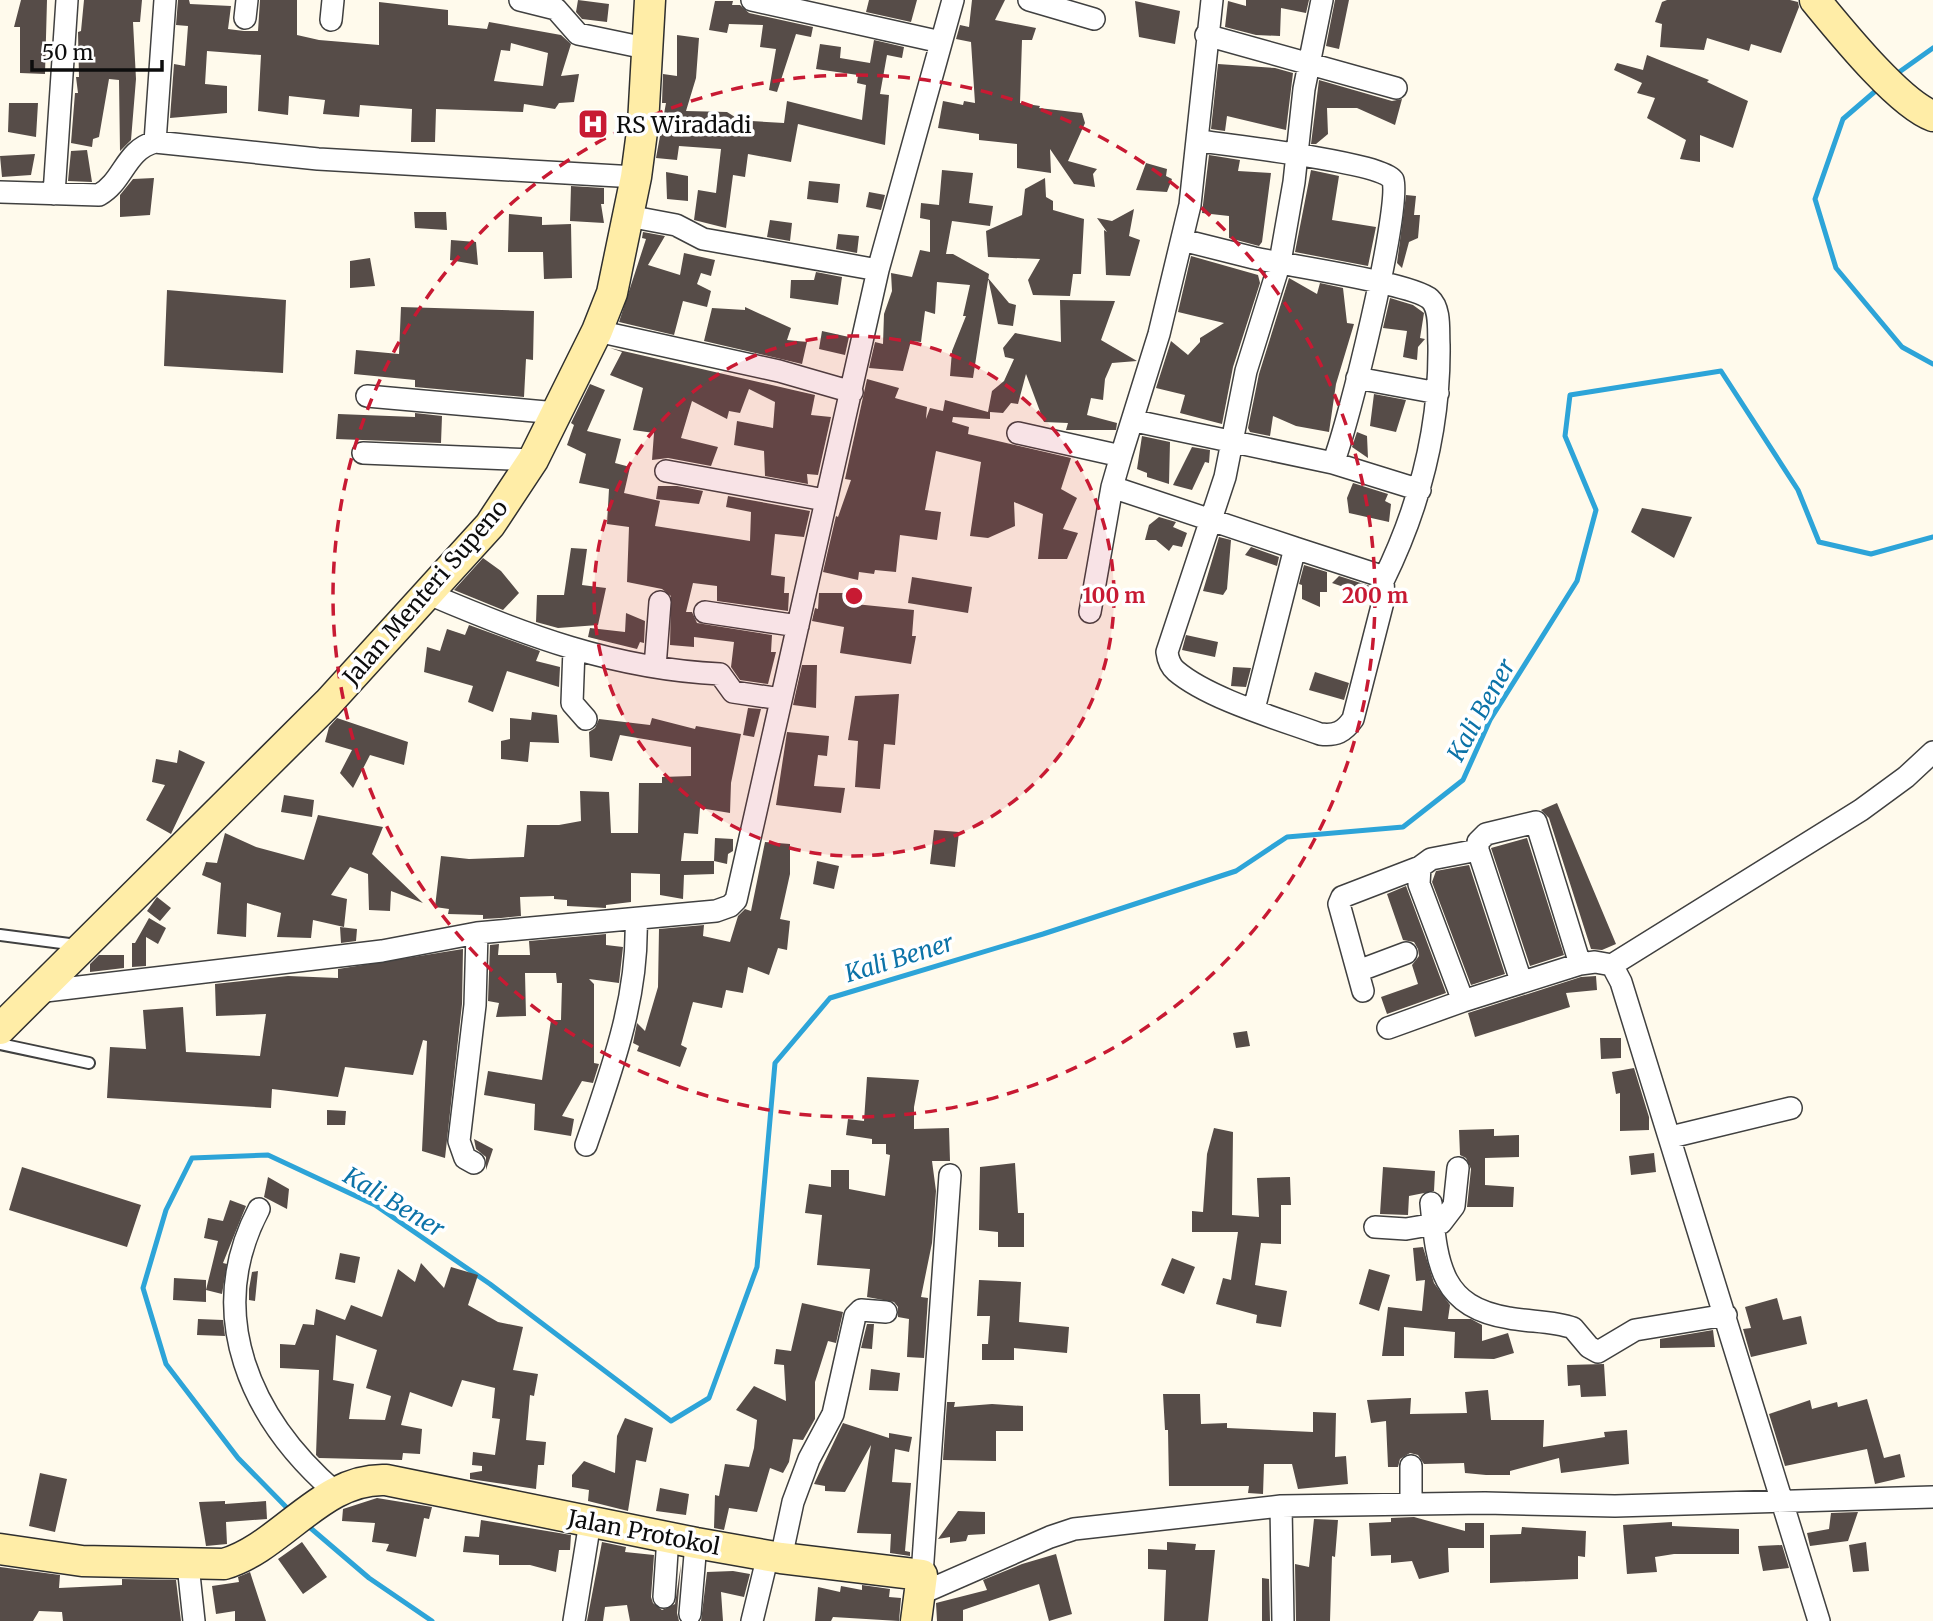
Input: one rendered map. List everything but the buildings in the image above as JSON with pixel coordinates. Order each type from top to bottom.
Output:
[{"type":"main road","name":"Jalan Menteri Supeno","points":[[0,1029],[328,703],[490,526],[533,460],[597,331],[612,293],[636,177],[650,49],[650,0]]},
{"type":"main road","points":[[1815,0],[1865,60],[1911,102],[1933,116]]},
{"type":"main road","name":"Jalan Protokol","points":[[0,1549],[82,1561],[224,1564],[238,1560],[273,1539],[331,1496],[371,1479],[774,1556],[919,1597]]},
{"type":"street","points":[[54,194],[67,0]]},
{"type":"street","points":[[155,142],[165,0]]},
{"type":"street","points":[[520,0],[556,9],[578,34],[650,49]]},
{"type":"street","points":[[752,0],[941,42]]},
{"type":"street","points":[[37,992],[382,951],[477,933],[716,911],[730,906],[736,900],[878,270],[953,0]]},
{"type":"street","points":[[1029,0],[1094,19]]},
{"type":"street","points":[[1090,612],[1112,487],[1135,421],[1182,240],[1199,141],[1206,35],[1212,0]]},
{"type":"street","points":[[1182,240],[1280,262],[1378,283],[1422,294],[1433,302],[1438,316],[1438,393],[1420,490],[1383,581],[1381,611],[1353,719],[1341,732],[1320,734],[1254,709],[1195,684],[1174,670],[1168,661],[1170,644],[1212,519],[1246,372],[1280,262],[1309,65],[1322,0]]},
{"type":"street","points":[[1206,35],[1396,88]]},
{"type":"street","points":[[1199,141],[1376,170],[1389,175],[1393,180],[1389,228],[1378,283],[1357,378],[1333,463]]},
{"type":"street","points":[[0,192],[99,195],[109,188],[132,153],[155,142],[318,159],[636,177]]},
{"type":"street","points":[[628,216],[676,225],[689,234],[713,242],[878,270]]},
{"type":"street","points":[[597,331],[779,371],[852,392]]},
{"type":"street","points":[[1357,378],[1438,393]]},
{"type":"street","points":[[367,397],[557,413]]},
{"type":"street","points":[[1135,421],[1333,463],[1420,490]]},
{"type":"street","points":[[1018,433],[1121,456]]},
{"type":"street","points":[[363,453],[533,460]]},
{"type":"street","points":[[666,471],[825,500]]},
{"type":"street","points":[[1112,487],[1378,575],[1383,581]]},
{"type":"street","points":[[1254,709],[1295,548]]},
{"type":"street","points":[[429,594],[522,634],[596,657],[720,674],[733,692],[781,699]]},
{"type":"street","points":[[655,667],[660,602]]},
{"type":"street","points":[[705,612],[798,626]]},
{"type":"street","points":[[574,649],[572,703],[586,719]]},
{"type":"street","points":[[1388,1028],[1462,1001],[1580,964],[1595,962],[1612,965],[1861,810],[1906,778],[1933,752]]},
{"type":"street","points":[[1521,982],[1478,850],[1478,842],[1486,834],[1536,822],[1580,964]]},
{"type":"street","points":[[1405,953],[1360,981],[1339,904],[1342,897],[1420,867],[1431,859],[1478,850]]},
{"type":"street","points":[[1420,867],[1419,884],[1462,1001]]},
{"type":"street","points":[[586,1145],[627,1009],[633,979],[636,919]]},
{"type":"street","points":[[474,1163],[465,1158],[459,1141],[474,1005],[477,933]]},
{"type":"street","points":[[1612,965],[1621,982],[1671,1137],[1819,1621]]},
{"type":"street","points":[[1671,1137],[1791,1108]]},
{"type":"street","points":[[1375,1227],[1406,1229],[1433,1226],[1449,1216],[1457,1191],[1458,1168]]},
{"type":"street","points":[[950,1175],[919,1597],[1050,1537],[1074,1530],[1281,1506],[1615,1506],[1933,1497]]},
{"type":"street","points":[[1431,1203],[1440,1270],[1450,1289],[1463,1301],[1505,1318],[1573,1328],[1594,1351],[1604,1351],[1635,1330],[1726,1315]]},
{"type":"street","points":[[259,1209],[248,1230],[234,1289],[240,1346],[248,1379],[277,1430],[331,1496]]},
{"type":"street","points":[[752,1621],[809,1459],[833,1415],[855,1316],[861,1310],[886,1312]]},
{"type":"street","points":[[1411,1466],[1411,1504]]},
{"type":"street","points":[[1281,1506],[1283,1621]]},
{"type":"street","points":[[574,1621],[590,1522]]},
{"type":"street","points":[[664,1597],[682,1540]]},
{"type":"street","points":[[682,1540],[690,1615]]},
{"type":"street","points":[[188,1565],[194,1621]]},
{"type":"lane","points":[[0,935],[83,945]]},
{"type":"lane","points":[[0,1044],[89,1063]]},
{"type":"waterway","name":"Kali Bener","points":[[1895,75],[1933,48]]},
{"type":"waterway","name":"Kali Bener","points":[[1879,88],[1843,119],[1815,199],[1836,268],[1902,347],[1933,364]]},
{"type":"waterway","name":"Kali Bener","points":[[291,1512],[238,1458],[166,1364],[143,1288],[166,1210],[192,1158],[268,1155],[375,1205],[490,1284],[671,1421],[709,1398],[757,1267],[775,1063],[830,998],[1043,934],[1236,871],[1287,837],[1403,827],[1463,780],[1490,720],[1577,581],[1596,510],[1565,436],[1570,395],[1721,371],[1798,490],[1819,542],[1871,554],[1933,537]]},
{"type":"waterway","name":"Kali Bener","points":[[307,1525],[369,1578],[432,1621]]},
{"type":"place","name":"RS Wiradadi","points":[[593,124]]}]
